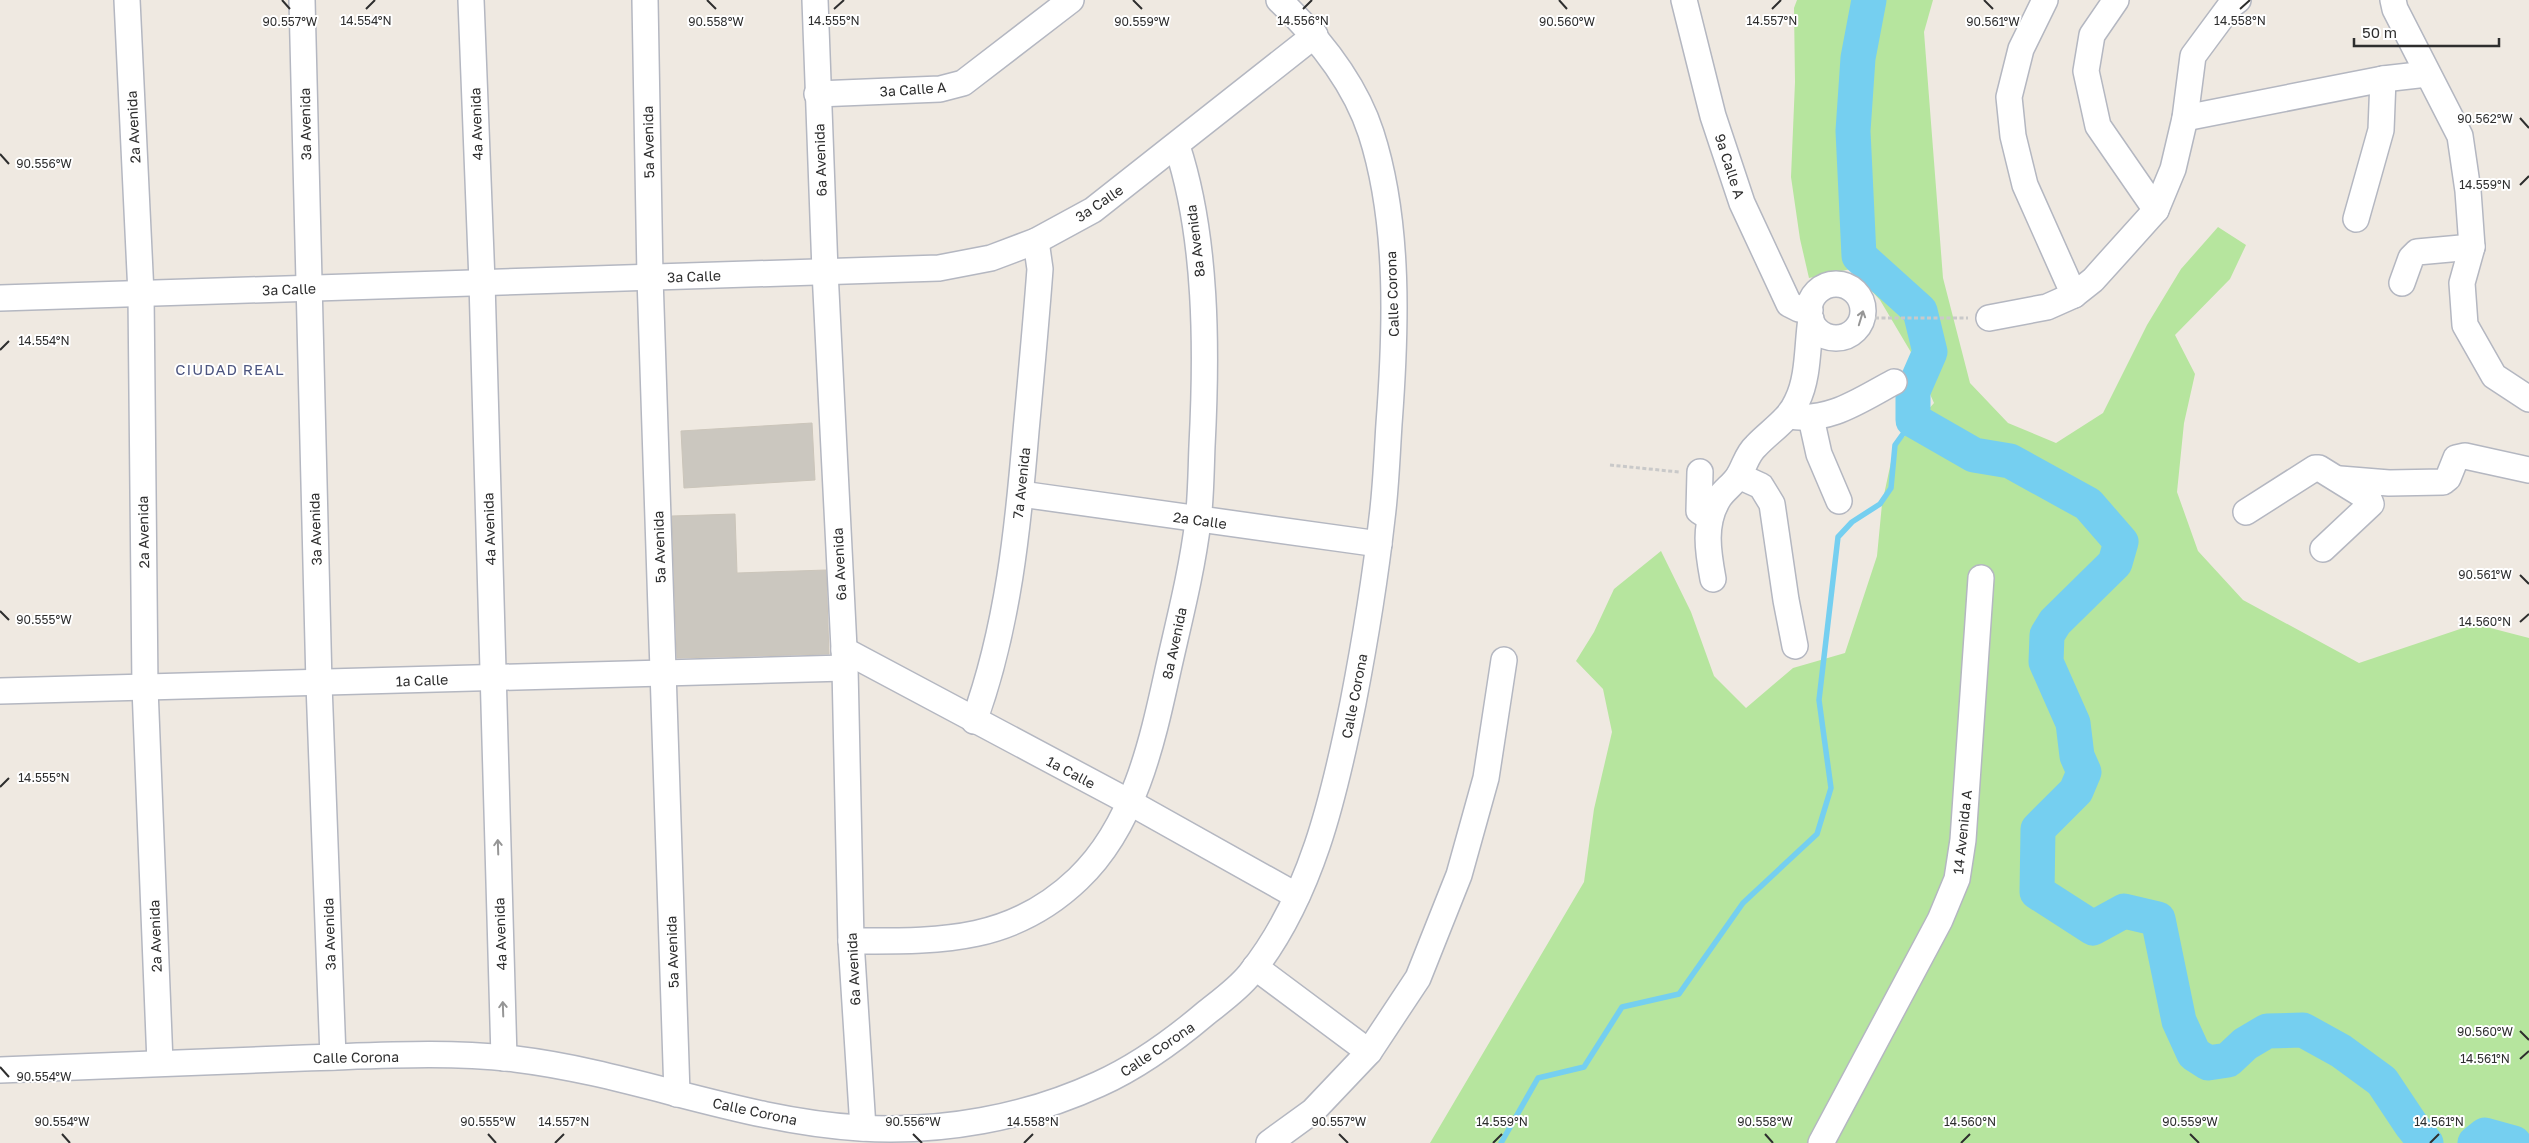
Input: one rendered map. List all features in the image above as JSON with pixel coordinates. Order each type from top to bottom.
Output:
[{"type":"street","name":"2a Avenida","points":[[127,0],[141,294],[145,688],[160,1063]]},
{"type":"street","name":"3a Avenida","points":[[302,0],[319,684],[333,1058]]},
{"type":"street","name":"4a Avenida","points":[[471,0],[482,282],[504,1058]]},
{"type":"street","name":"5a Avenida","points":[[644,0],[650,277],[677,1094]]},
{"type":"street","name":"6a Avenida","points":[[815,0],[817,94],[844,659],[851,941],[863,1128]]},
{"type":"street","name":"3a Calle A","points":[[817,94],[940,89],[963,83],[1071,0]]},
{"type":"street","name":"Calle Corona","points":[[0,1070],[333,1058],[504,1058],[569,1068],[773,1116],[863,1128],[933,1127],[982,1121],[1027,1111],[1073,1096],[1125,1072],[1159,1050],[1231,993],[1255,967],[1282,926],[1298,896],[1325,820],[1341,763],[1366,635],[1379,544],[1393,369],[1389,226],[1382,179],[1371,133],[1357,100],[1315,35],[1279,0]]},
{"type":"street","name":"9a Calle A","points":[[1684,0],[1713,116],[1742,203],[1789,304],[1810,314]]},
{"type":"street","points":[[2045,0],[2021,49],[2009,97],[2013,136],[2025,185],[2074,295]]},
{"type":"street","points":[[2116,0],[2092,36],[2086,71],[2098,126],[2156,210]]},
{"type":"street","points":[[1989,318],[2047,307],[2074,295],[2093,280],[2156,210],[2173,169],[2186,118],[2193,56],[2230,6],[2238,0]]},
{"type":"street","points":[[2393,0],[2427,74],[2460,136],[2468,191],[2472,247],[2462,283],[2465,325],[2494,376],[2529,399]]},
{"type":"street","name":"3a Calle","points":[[0,298],[940,268],[990,258],[1036,241],[1093,210],[1177,146],[1315,35]]},
{"type":"street","points":[[2186,118],[2383,79],[2427,74]]},
{"type":"street","points":[[2356,219],[2381,130],[2383,79]]},
{"type":"street","name":"8a Avenida","points":[[851,941],[933,941],[975,935],[1011,924],[1047,904],[1078,879],[1107,846],[1131,803],[1158,714],[1180,618],[1198,520],[1205,334],[1196,230],[1185,171],[1177,146]]},
{"type":"street","name":"7a Avenida","points":[[974,720],[985,691],[1006,604],[1021,494],[1040,269],[1036,241]]},
{"type":"street","points":[[2402,283],[2411,258],[2417,252],[2472,247]]},
{"type":"street","points":[[1810,314],[1821,333],[1837,338],[1853,332],[1866,318],[1862,302],[1852,289],[1844,285],[1828,285],[1821,289],[1811,302],[1810,314],[1805,378],[1798,401],[1800,417],[1819,454],[1839,501]]},
{"type":"street","points":[[1712,580],[1707,528],[1710,518],[1720,496],[1739,476],[1754,448],[1800,417],[1837,413],[1894,382]]},
{"type":"street","points":[[2338,479],[2388,483],[2443,482],[2448,478],[2456,458],[2465,456],[2529,470]]},
{"type":"street","points":[[2246,512],[2315,468],[2338,479],[2369,499],[2371,504],[2323,548]]},
{"type":"street","points":[[1700,472],[1699,511],[1710,518]]},
{"type":"street","points":[[1739,476],[1761,486],[1772,504],[1786,600],[1795,646]]},
{"type":"street","name":"2a Calle","points":[[1021,494],[1379,544]]},
{"type":"street","name":"14 Avenida A","points":[[1821,1143],[1940,920],[1956,879],[1963,840],[1981,578]]},
{"type":"street","name":"1a Calle","points":[[0,691],[319,684],[663,672],[844,659],[974,720],[1131,803],[1298,896]]},
{"type":"street","points":[[1269,1143],[1313,1111],[1369,1052],[1418,978],[1459,875],[1486,778],[1504,660]]},
{"type":"street","points":[[1255,967],[1369,1052]]},
{"type":"path","points":[[1866,318],[1989,318]]},
{"type":"path","points":[[1610,465],[1667,473],[1700,472]]},
{"type":"green space","points":[[1797,0],[1933,0],[1924,32],[1943,278],[1970,383],[2008,423],[2056,443],[2103,413],[2147,325],[2181,269],[2218,227],[2246,245],[2230,279],[2175,335],[2195,374],[2184,423],[2177,492],[2198,551],[2243,600],[2359,663],[2475,624],[2529,638],[2529,1143],[1430,1143],[1584,882],[1594,809],[1612,732],[1603,689],[1576,661],[1594,632],[1614,589],[1661,551],[1691,612],[1714,676],[1746,708],[1793,668],[1845,653],[1877,556],[1882,504],[1894,448],[1934,403],[1912,354],[1880,300],[1851,269],[1809,278],[1800,239],[1791,177],[1795,82],[1794,8]]},
{"type":"building","points":[[812,423],[815,480],[684,488],[681,431]]},
{"type":"building","points":[[735,514],[737,573],[826,570],[829,654],[677,658],[672,516]]},
{"type":"waterway","points":[[1869,0],[1858,58],[1853,131],[1859,256],[1920,311],[1930,352],[1913,391],[1913,420],[1974,455],[2010,461],[2088,504],[2121,542],[2115,563],[2055,622],[2047,635],[2046,662],[2073,723],[2077,756],[2084,772],[2076,791],[2038,829],[2037,892],[2093,928],[2124,911],[2158,919],[2179,1021],[2194,1054],[2208,1063],[2228,1060],[2245,1044],[2267,1031],[2303,1030],[2341,1051],[2382,1081],[2412,1126],[2426,1143]]},
{"type":"waterway","points":[[1501,1143],[1538,1078],[1584,1067],[1622,1007],[1679,994],[1743,903],[1817,834],[1831,788],[1819,700],[1838,537],[1852,522],[1880,504],[1891,488],[1895,445],[1913,420]]},
{"type":"waterway","points":[[2475,1143],[2485,1135],[2514,1143]]},
{"type":"district","name":"CIUDAD REAL","points":[[230,369]]}]
